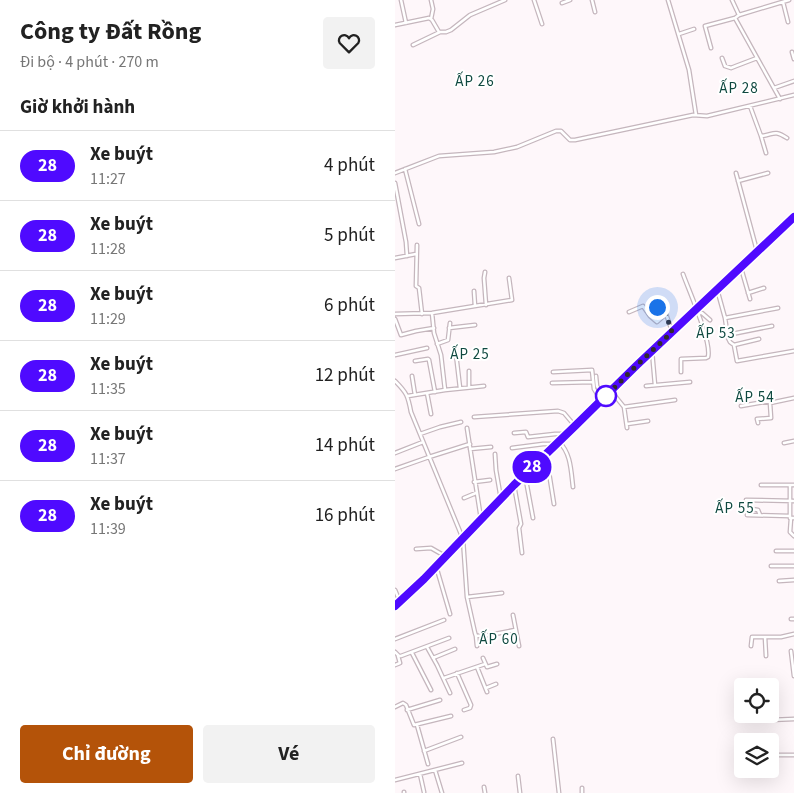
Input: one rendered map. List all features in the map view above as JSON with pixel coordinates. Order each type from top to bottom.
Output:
[{"type":"main road","points":[[395,606],[602,399],[794,217]]},
{"type":"street","points":[[401,0],[406,23]]},
{"type":"street","points":[[431,0],[433,9],[431,19],[440,32]]},
{"type":"street","points":[[413,45],[440,32],[447,32],[470,15],[505,0]]},
{"type":"street","points":[[534,0],[542,24]]},
{"type":"street","points":[[562,3],[570,0]]},
{"type":"street","points":[[592,0],[595,12]]},
{"type":"street","points":[[668,0],[689,70],[695,115]]},
{"type":"street","points":[[732,0],[739,15]]},
{"type":"street","points":[[711,48],[705,26],[789,0]]},
{"type":"street","points":[[783,2],[788,22]]},
{"type":"street","points":[[395,25],[427,18],[431,19]]},
{"type":"street","points":[[735,18],[780,100]]},
{"type":"street","points":[[679,34],[694,30]]},
{"type":"street","points":[[791,52],[794,59]]},
{"type":"street","points":[[722,58],[724,65],[731,68],[757,58]]},
{"type":"street","points":[[774,89],[794,81]]},
{"type":"street","points":[[395,173],[439,156],[494,152],[517,147],[556,131],[561,131],[570,140],[575,140],[695,115],[707,116],[780,100],[794,95]]},
{"type":"street","points":[[750,106],[761,136],[765,154]]},
{"type":"street","points":[[761,136],[767,136],[774,132],[781,133],[787,138]]},
{"type":"street","points":[[405,169],[419,224]]},
{"type":"street","points":[[736,173],[757,251]]},
{"type":"street","points":[[738,181],[767,173]]},
{"type":"street","points":[[395,183],[407,256]]},
{"type":"street","points":[[417,245],[416,286],[419,288],[422,314]]},
{"type":"street","points":[[395,258],[416,254]]},
{"type":"street","points":[[740,267],[750,299]]},
{"type":"street","points":[[485,272],[486,305]]},
{"type":"street","points":[[681,372],[681,359],[705,358],[709,355],[708,345],[683,274]]},
{"type":"street","points":[[395,314],[432,313],[512,300],[509,278]]},
{"type":"street","points":[[748,293],[764,288]]},
{"type":"street","points":[[717,289],[725,318],[727,334],[730,342],[734,345],[737,360],[794,352]]},
{"type":"street","points":[[473,291],[475,306]]},
{"type":"street","points":[[654,299],[657,307],[663,306],[672,332]]},
{"type":"street","points":[[629,312],[643,306],[657,322],[666,314]]},
{"type":"street","points":[[725,318],[778,308]]},
{"type":"street","points":[[697,311],[702,312],[710,320]]},
{"type":"street","points":[[432,313],[433,328],[441,355],[445,390]]},
{"type":"street","points":[[395,319],[401,335],[416,330],[433,328]]},
{"type":"street","points":[[437,344],[449,340],[449,323]]},
{"type":"street","points":[[449,328],[475,326]]},
{"type":"street","points":[[727,334],[772,326]]},
{"type":"street","points":[[734,345],[759,339]]},
{"type":"street","points":[[395,354],[427,348]]},
{"type":"street","points":[[652,352],[655,385]]},
{"type":"street","points":[[455,354],[460,388]]},
{"type":"street","points":[[415,361],[429,360],[435,392]]},
{"type":"street","points":[[553,372],[592,370],[594,389],[602,399]]},
{"type":"street","points":[[469,371],[469,387]]},
{"type":"street","points":[[412,376],[415,395]]},
{"type":"street","points":[[596,376],[597,386],[602,399]]},
{"type":"street","points":[[395,381],[405,390],[408,396],[411,412],[463,539],[467,597],[477,636],[477,646]]},
{"type":"street","points":[[552,383],[593,382]]},
{"type":"street","points":[[646,386],[690,382]]},
{"type":"street","points":[[408,396],[484,386]]},
{"type":"street","points":[[611,391],[624,407],[627,428]]},
{"type":"street","points":[[427,394],[431,414]]},
{"type":"street","points":[[741,406],[794,398]]},
{"type":"street","points":[[624,407],[675,400]]},
{"type":"street","points":[[758,423],[757,419],[771,418],[770,403]]},
{"type":"street","points":[[474,417],[558,411],[564,413],[575,426]]},
{"type":"street","points":[[627,424],[648,421]]},
{"type":"street","points":[[420,434],[461,422]]},
{"type":"street","points":[[467,428],[481,520]]},
{"type":"street","points":[[514,433],[526,432],[528,437],[567,434]]},
{"type":"street","points":[[784,443],[794,441]]},
{"type":"street","points":[[395,453],[423,442]]},
{"type":"street","points":[[512,448],[558,442],[567,452],[573,487]]},
{"type":"street","points":[[395,469],[470,444]]},
{"type":"street","points":[[470,449],[491,447]]},
{"type":"street","points":[[495,454],[495,470],[501,499]]},
{"type":"street","points":[[546,454],[554,504]]},
{"type":"street","points":[[525,475],[533,518]]},
{"type":"street","points":[[474,482],[490,480]]},
{"type":"street","points":[[514,485],[521,524],[519,528],[522,553]]},
{"type":"street","points":[[761,486],[792,485],[790,532],[794,536]]},
{"type":"street","points":[[464,498],[476,492]]},
{"type":"street","points":[[746,500],[792,501]]},
{"type":"street","points":[[745,508],[756,509],[760,515]]},
{"type":"street","points":[[747,515],[792,517]]},
{"type":"street","points":[[416,549],[431,548],[446,556]]},
{"type":"street","points":[[776,551],[794,551]]},
{"type":"street","points":[[436,566],[450,614]]},
{"type":"street","points":[[771,566],[794,566]]},
{"type":"street","points":[[779,581],[794,580]]},
{"type":"street","points":[[395,590],[400,602]]},
{"type":"street","points":[[467,597],[502,593]]},
{"type":"street","points":[[513,615],[519,646]]},
{"type":"street","points":[[395,639],[444,620]]},
{"type":"street","points":[[477,636],[515,630]]},
{"type":"street","points":[[751,646],[752,637],[781,637],[794,634]]},
{"type":"street","points":[[765,637],[766,656]]},
{"type":"street","points":[[396,654],[401,656],[412,653],[449,638]]},
{"type":"street","points":[[427,647],[450,693]]},
{"type":"street","points":[[433,658],[455,649]]},
{"type":"street","points":[[791,651],[794,676]]},
{"type":"street","points":[[412,653],[431,690]]},
{"type":"street","points":[[395,665],[400,664],[396,654]]},
{"type":"street","points":[[483,658],[487,667],[497,664]]},
{"type":"street","points":[[444,678],[485,664]]},
{"type":"street","points":[[477,667],[487,692]]},
{"type":"street","points":[[457,673],[471,705],[470,708],[464,710]]},
{"type":"street","points":[[485,688],[496,684]]},
{"type":"street","points":[[407,710],[441,700]]},
{"type":"street","points":[[395,706],[403,703],[406,705],[413,725],[451,716]]},
{"type":"street","points":[[779,720],[794,719]]},
{"type":"street","points":[[417,725],[428,764]]},
{"type":"street","points":[[424,750],[461,737]]},
{"type":"street","points":[[553,738],[559,793]]},
{"type":"street","points":[[779,756],[794,755]]},
{"type":"street","points":[[395,780],[462,763]]},
{"type":"street","points":[[435,770],[442,793]]},
{"type":"street","points":[[419,774],[424,792]]},
{"type":"street","points":[[518,776],[520,793]]},
{"type":"street","points":[[484,787],[485,793]]},
{"type":"street","points":[[582,788],[582,793]]},
{"type":"bus line","name":"28","points":[[395,606],[424,579],[514,485],[637,365],[794,217]]},
{"type":"district","name":"ẤP 26","points":[[475,81]]},
{"type":"district","name":"ẤP 28","points":[[739,88]]},
{"type":"district","name":"ẤP 53","points":[[716,333]]},
{"type":"district","name":"ẤP 25","points":[[470,354]]},
{"type":"district","name":"ẤP 54","points":[[755,397]]},
{"type":"district","name":"ẤP 55","points":[[735,508]]},
{"type":"district","name":"ẤP 60","points":[[499,639]]},
{"type":"route","points":[[606,396],[604,398],[672,332],[663,306],[657,307]]}]
